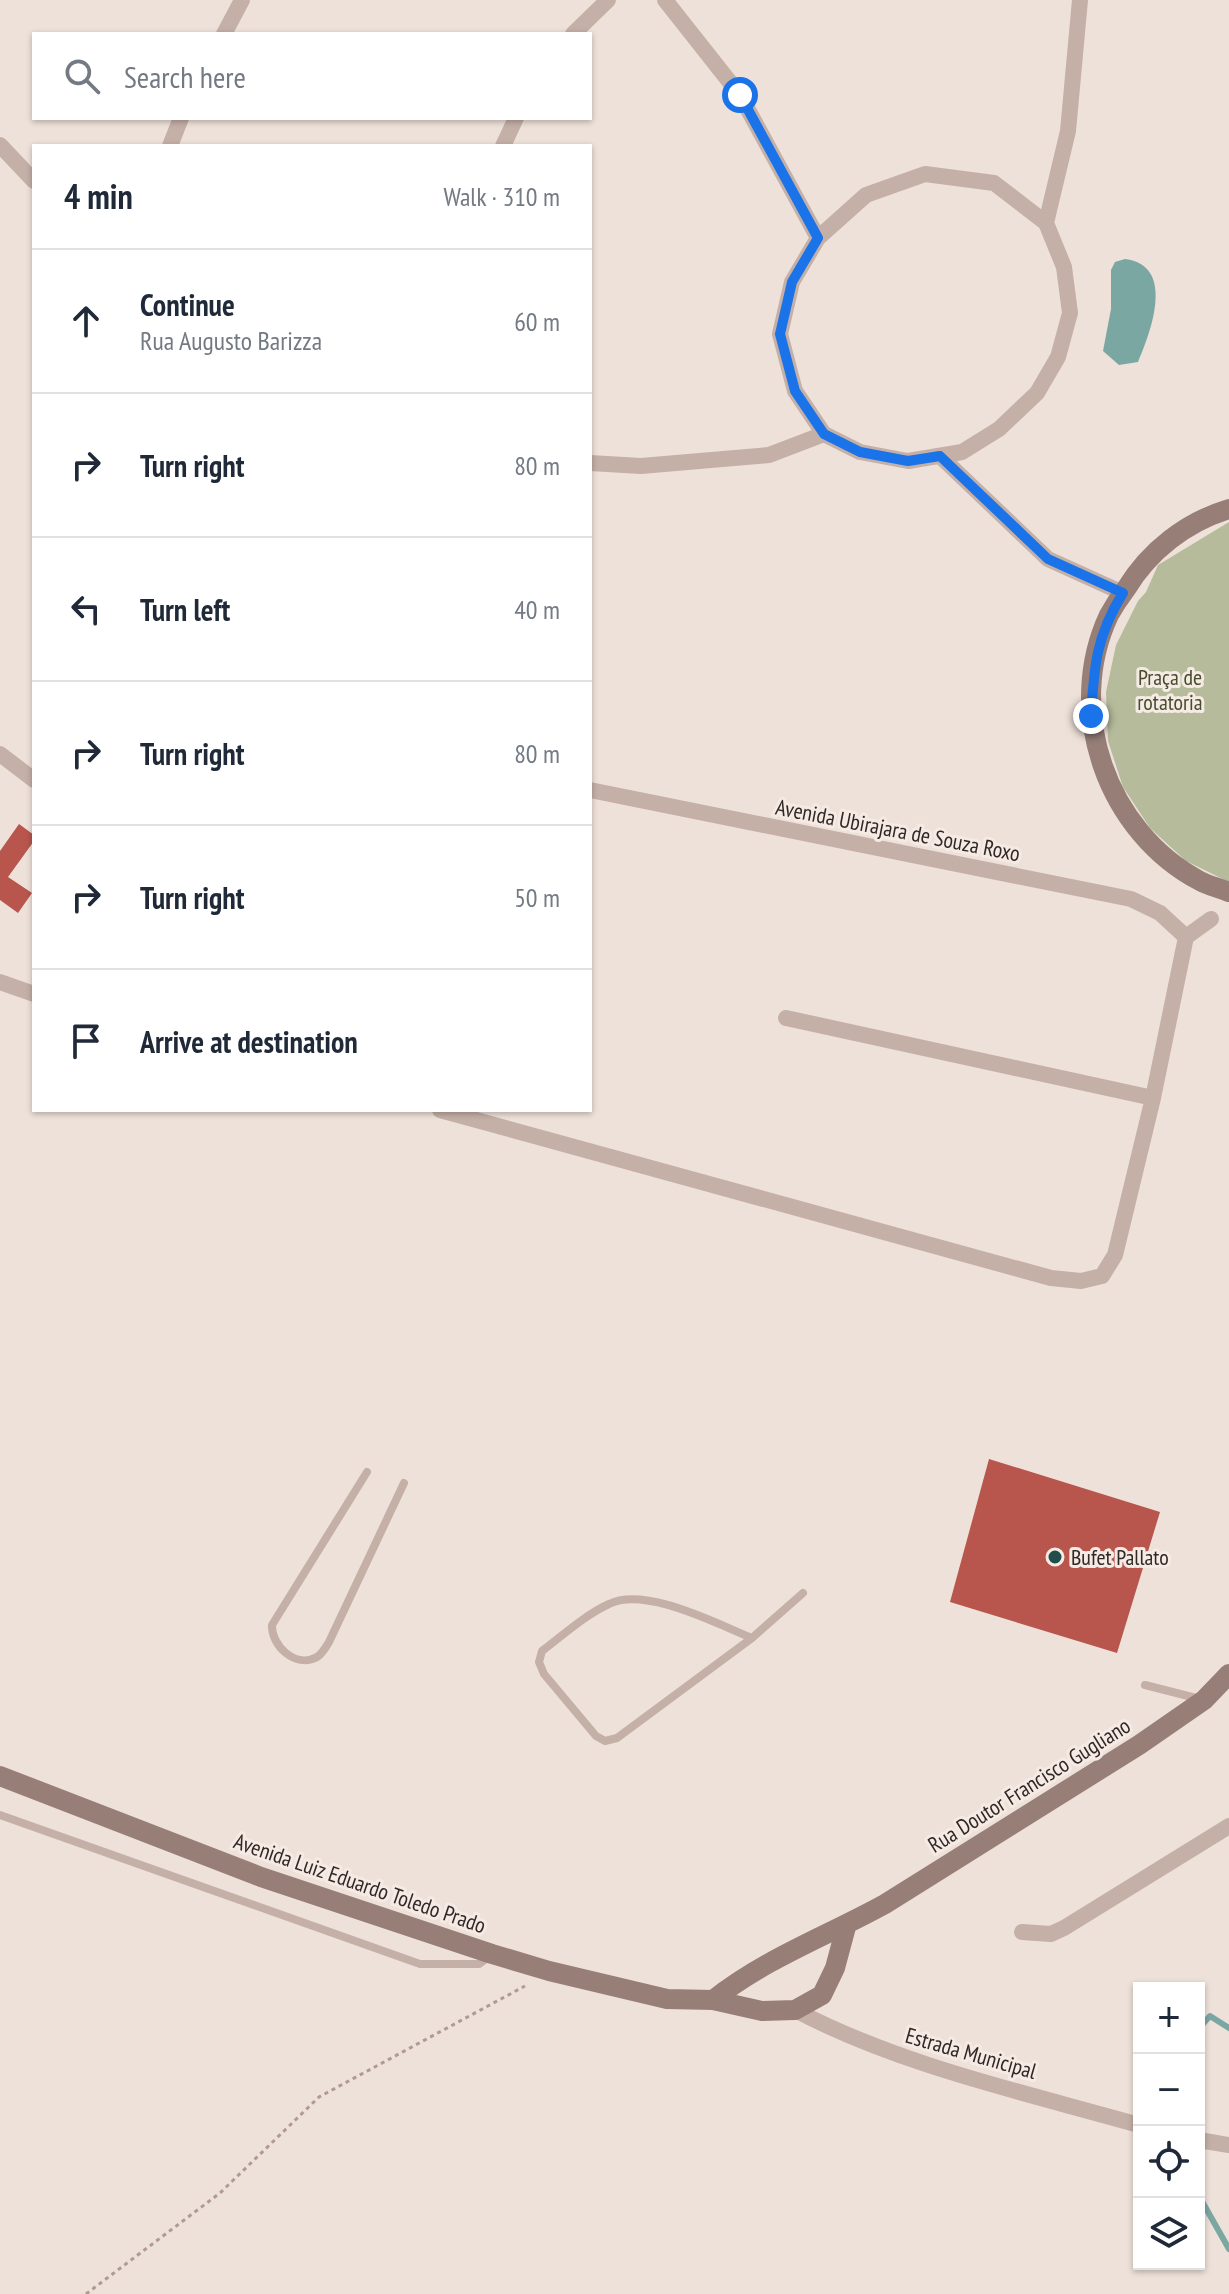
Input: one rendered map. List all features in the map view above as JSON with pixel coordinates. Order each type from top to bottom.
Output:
[{"type":"main road","points":[[1229,509],[1213,514],[1166,543],[1137,571],[1109,615],[1094,664],[1091,716],[1101,766],[1124,813],[1158,852],[1201,881],[1229,892]]},
{"type":"main road","name":"Rua Doutor Francisco Gugliano","points":[[846,1927],[1126,1753],[1204,1700],[1229,1674]]},
{"type":"main road","name":"Avenida Luiz Eduardo Toledo Prado","points":[[0,1776],[261,1877],[549,1971],[667,1999],[713,2000],[762,2011],[795,2010]]},
{"type":"main road","points":[[713,2000],[770,1961],[846,1927]]},
{"type":"main road","points":[[795,2010],[822,1995],[835,1968],[846,1927]]},
{"type":"street","points":[[225,32],[242,0]]},
{"type":"street","points":[[575,32],[608,0]]},
{"type":"street","points":[[665,0],[740,95],[818,238]]},
{"type":"street","points":[[1046,223],[1068,131],[1080,0]]},
{"type":"street","points":[[171,144],[180,120]]},
{"type":"street","points":[[504,144],[515,120]]},
{"type":"street","points":[[0,145],[32,179]]},
{"type":"street","points":[[925,174],[994,183],[1046,223],[1064,267],[1070,313],[1058,357],[1037,393],[999,429],[962,452],[908,461],[860,452],[824,434],[795,391],[780,334],[792,282],[818,238],[866,195],[925,174]]},
{"type":"street","points":[[592,463],[641,466],[769,455],[824,434]]},
{"type":"street","points":[[940,456],[1048,559],[1123,593]]},
{"type":"street","points":[[0,754],[32,778]]},
{"type":"street","name":"Avenida Ubirajara de Souza Roxo","points":[[592,790],[1131,899],[1160,913],[1186,937]]},
{"type":"street","points":[[447,1112],[1051,1278],[1081,1281],[1102,1276],[1115,1255],[1153,1098],[1186,937],[1211,919]]},
{"type":"street","points":[[0,982],[32,993]]},
{"type":"street","points":[[786,1018],[1153,1098]]},
{"type":"street","points":[[1022,1932],[1051,1934],[1064,1928],[1229,1826]]},
{"type":"street","name":"Estrada Municipal","points":[[795,2010],[837,2032],[897,2055],[1133,2123]]},
{"type":"street","points":[[1205,2141],[1229,2145]]},
{"type":"lane","points":[[367,1472],[272,1625],[274,1643],[295,1658],[307,1660],[319,1656],[329,1642],[404,1483]]},
{"type":"lane","points":[[752,1638],[659,1602],[630,1598],[610,1603],[542,1651],[539,1662],[544,1674],[596,1736],[605,1741],[617,1738],[752,1638],[803,1593]]},
{"type":"lane","points":[[1145,1685],[1204,1700]]},
{"type":"lane","points":[[0,1815],[420,1964],[479,1964],[492,1954]]},
{"type":"path","points":[[86,2294],[220,2193],[319,2097],[549,1971]]},
{"type":"green space","name":"Praça de rotatoria","points":[[1229,522],[1229,882],[1186,861],[1150,828],[1123,787],[1108,741],[1106,692],[1116,645],[1158,565]]},
{"type":"water","points":[[1125,259],[1141,264],[1150,273],[1156,302],[1149,334],[1138,362],[1119,365],[1103,351],[1111,309],[1111,270],[1115,262]]},
{"type":"building","points":[[19,824],[32,834],[32,844],[8,877],[32,893],[18,913],[0,900],[0,851]]},
{"type":"building","name":"Bufet Pallato","points":[[989,1459],[1160,1512],[1117,1653],[950,1602]]},
{"type":"waterway","points":[[1205,2021],[1210,2016],[1229,2028]]},
{"type":"waterway","points":[[1200,2198],[1229,2249]]},
{"type":"place","name":"Bufet Pallato","points":[[1055,1557]]},
{"type":"route","points":[[740,95],[818,238],[792,282],[780,334],[795,391],[824,434],[860,452],[908,461],[940,456],[1048,559],[1123,593],[1109,615],[1094,664],[1091,716]]}]
